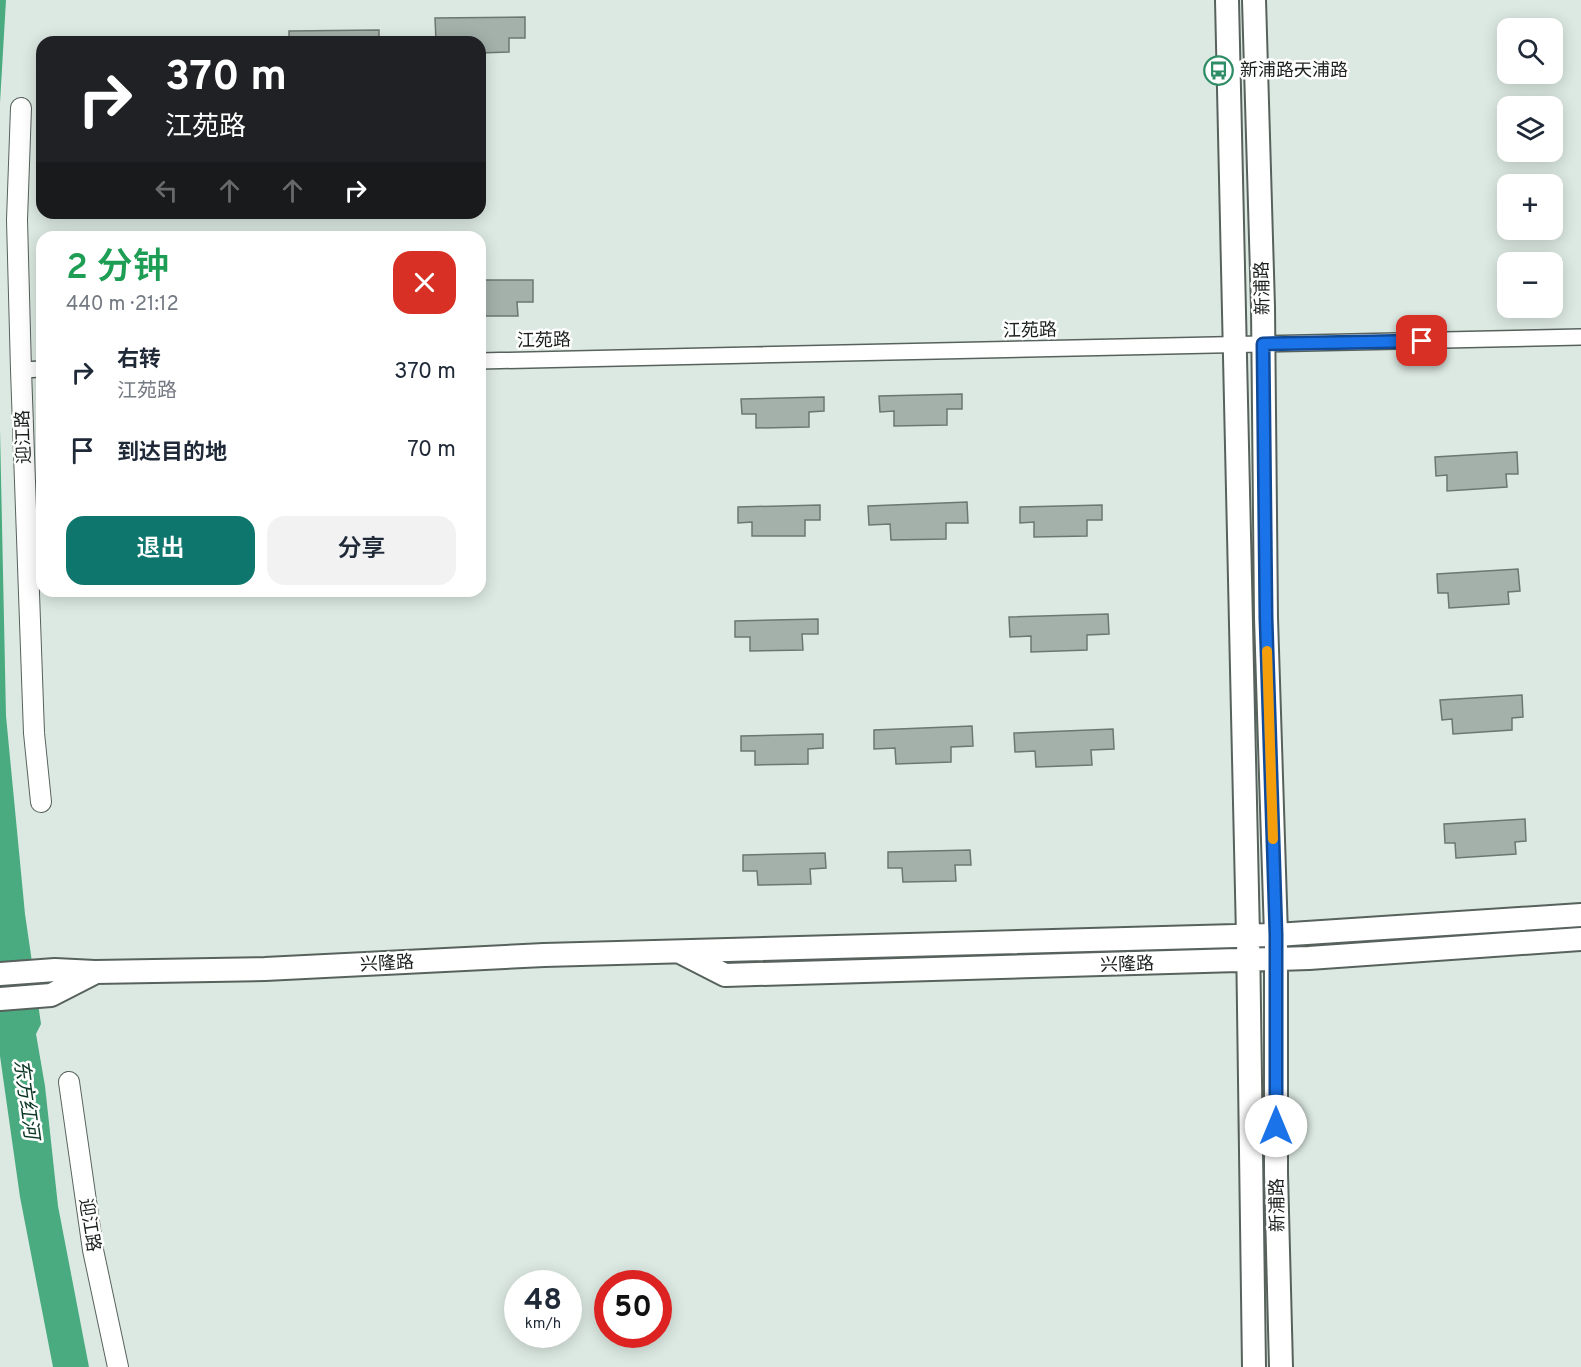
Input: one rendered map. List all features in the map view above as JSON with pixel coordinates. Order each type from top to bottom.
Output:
[{"type":"main road","name":"新浦路","points":[[1227,0],[1248,936],[1254,1367]]},
{"type":"main road","name":"新浦路","points":[[1254,0],[1263,344],[1266,618],[1276,935],[1276,1173],[1281,1367]]},
{"type":"main road","name":"兴隆路","points":[[0,974],[55,970],[95,972],[265,969],[532,955],[1276,935],[1581,915]]},
{"type":"main road","name":"兴隆路","points":[[679,952],[724,975],[1276,959],[1581,939]]},
{"type":"main road","name":"兴隆路","points":[[0,999],[51,995],[95,972]]},
{"type":"street","name":"迎江路","points":[[21,108],[17,220],[21,370],[34,733],[41,802]]},
{"type":"street","name":"江苑路","points":[[486,361],[1581,337]]},
{"type":"street","points":[[21,370],[36,369]]},
{"type":"street","name":"迎江路","points":[[69,1082],[93,1250],[118,1367]]},
{"type":"water","points":[[0,0],[6,0],[0,103]]},
{"type":"water","name":"东方红河","points":[[0,429],[6,716],[25,914],[41,1024],[36,1034],[45,1086],[58,1206],[89,1367],[53,1367],[20,1197],[0,1056]]},
{"type":"building","points":[[525,17],[525,38],[509,38],[509,52],[486,53],[486,36],[436,36],[435,18]]},
{"type":"building","points":[[379,30],[379,36],[289,36],[289,31]]},
{"type":"building","points":[[486,280],[533,280],[533,302],[517,302],[518,316],[486,316]]},
{"type":"building","points":[[962,394],[962,409],[947,409],[947,425],[894,426],[894,411],[880,412],[879,396]]},
{"type":"building","points":[[824,397],[824,411],[809,412],[809,427],[756,428],[756,414],[742,414],[741,399]]},
{"type":"building","points":[[1517,452],[1518,474],[1506,474],[1507,487],[1447,491],[1447,475],[1436,476],[1435,457]]},
{"type":"building","points":[[967,502],[968,523],[946,523],[946,539],[891,540],[890,524],[869,525],[868,506]]},
{"type":"building","points":[[820,505],[820,520],[805,520],[805,536],[752,536],[752,522],[738,523],[738,507]]},
{"type":"building","points":[[1102,505],[1102,520],[1087,520],[1087,536],[1034,537],[1034,522],[1020,523],[1020,507]]},
{"type":"building","points":[[1518,569],[1520,591],[1508,592],[1509,604],[1449,608],[1448,593],[1438,593],[1437,574]]},
{"type":"building","points":[[1108,614],[1109,634],[1087,635],[1087,650],[1031,652],[1031,636],[1010,637],[1009,617]]},
{"type":"building","points":[[818,619],[818,634],[802,634],[803,650],[750,651],[750,637],[735,637],[735,621]]},
{"type":"building","points":[[1522,695],[1523,717],[1512,718],[1512,730],[1453,734],[1452,719],[1442,720],[1440,700]]},
{"type":"building","points":[[972,726],[973,746],[951,747],[951,762],[896,764],[895,748],[874,749],[874,730]]},
{"type":"building","points":[[1113,729],[1114,749],[1091,750],[1092,765],[1036,767],[1035,751],[1015,752],[1014,733]]},
{"type":"building","points":[[823,734],[823,748],[808,749],[808,764],[755,765],[755,751],[741,751],[741,736]]},
{"type":"building","points":[[1525,819],[1526,841],[1515,842],[1516,854],[1456,858],[1455,843],[1445,843],[1444,824]]},
{"type":"building","points":[[970,850],[971,865],[955,865],[956,881],[903,882],[902,868],[888,868],[888,852]]},
{"type":"building","points":[[825,853],[826,868],[810,869],[811,884],[758,885],[757,871],[743,871],[743,855]]},
{"type":"slow traffic","points":[[1267,651],[1273,839]]},
{"type":"place","name":"新浦路·天浦路","points":[[1219,70]]},
{"type":"route","points":[[1276,1126],[1276,935],[1266,618],[1263,344],[1422,341]]}]
